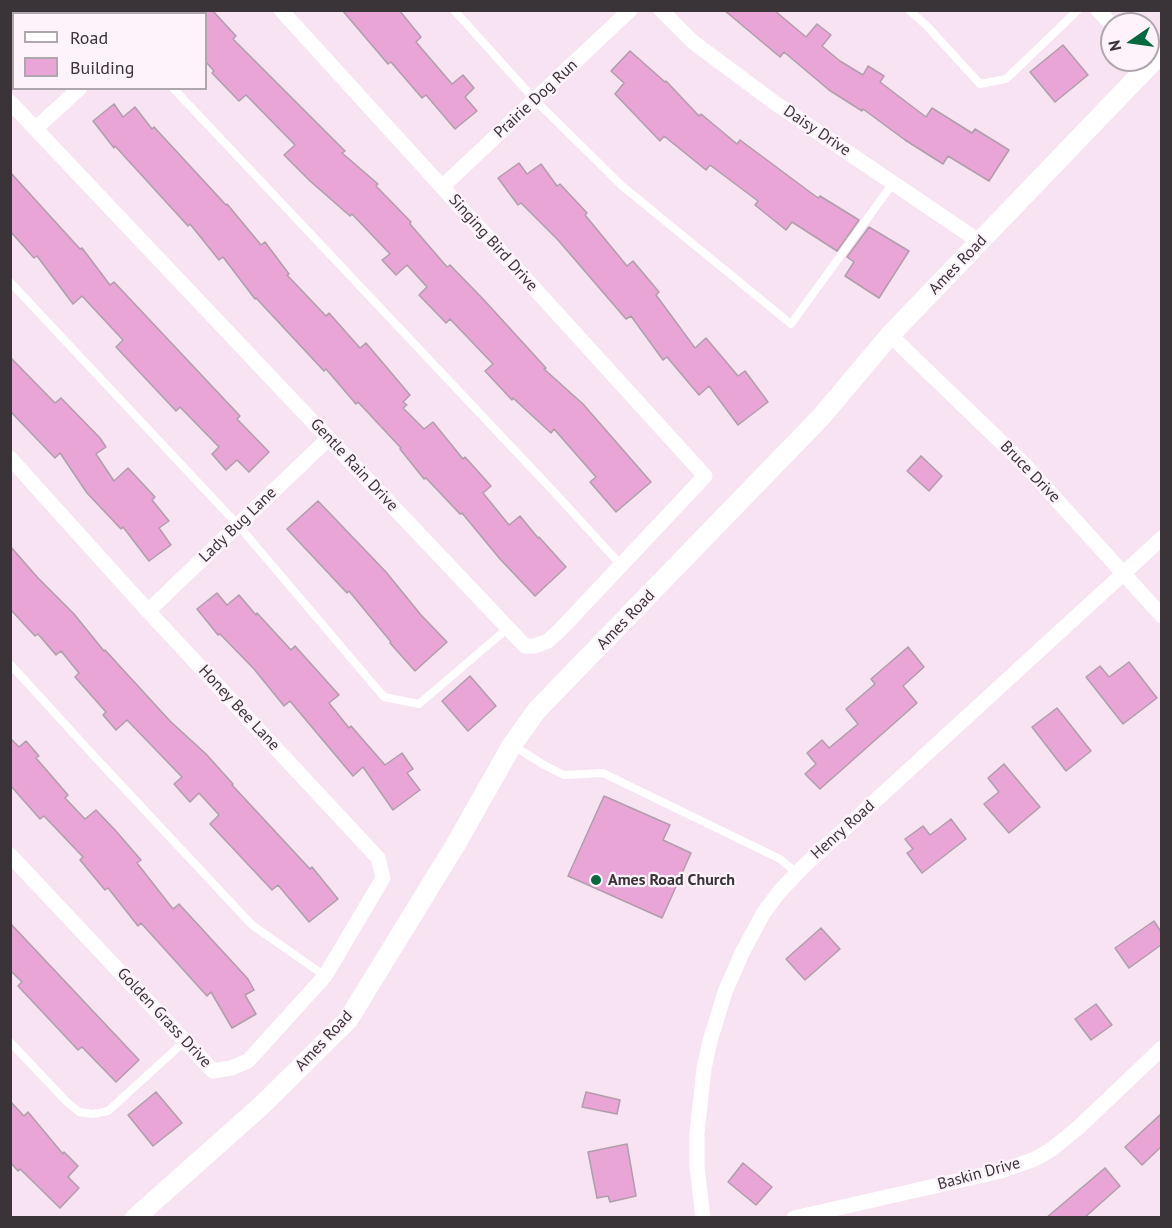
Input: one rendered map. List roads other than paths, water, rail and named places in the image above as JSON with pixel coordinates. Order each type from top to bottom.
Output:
[{"type":"street","name":"Singing Bird Drive","points":[[281,10],[705,476]]},
{"type":"street","name":"Prairie Dog Run","points":[[442,187],[630,10]]},
{"type":"street","name":"Daisy Drive","points":[[661,10],[693,42],[775,103],[980,242]]},
{"type":"street","name":"Ames Road","points":[[135,1218],[261,1106],[348,1020],[456,844],[512,745],[537,711],[821,417],[890,335],[1140,72]]},
{"type":"street","points":[[35,129],[78,90]]},
{"type":"street","name":"Gentle Rain Drive","points":[[10,102],[525,646],[535,646],[548,641],[705,476]]},
{"type":"street","name":"Bruce Drive","points":[[890,335],[1025,465],[1161,616]]},
{"type":"street","name":"Lady Bug Lane","points":[[148,611],[329,438]]},
{"type":"street","name":"Honey Bee Lane","points":[[10,458],[148,611],[378,858],[383,878],[325,976]]},
{"type":"street","name":"Henry Road","points":[[703,1218],[696,1133],[704,1070],[725,992],[742,953],[764,912],[797,873],[1161,538]]},
{"type":"street","name":"Golden Grass Drive","points":[[10,855],[213,1071],[231,1068],[248,1061],[325,976]]},
{"type":"street","name":"Baskin Drive","points":[[794,1218],[1001,1171],[1035,1159],[1052,1149],[1079,1127],[1161,1048]]},
{"type":"lane","points":[[454,10],[535,100],[621,185],[791,324],[893,183]]},
{"type":"lane","points":[[909,10],[927,26],[980,84],[1006,79],[1078,10]]},
{"type":"lane","points":[[175,90],[621,565]]},
{"type":"lane","points":[[10,282],[238,525],[384,697],[419,704],[508,628]]},
{"type":"lane","points":[[10,664],[252,925],[325,976]]},
{"type":"lane","points":[[512,745],[564,775],[603,772],[780,859],[797,873]]},
{"type":"lane","points":[[10,1042],[66,1101],[79,1112],[93,1114],[108,1111],[185,1041]]},
{"type":"place","name":"Ames Road Church","points":[[596,880]]}]
